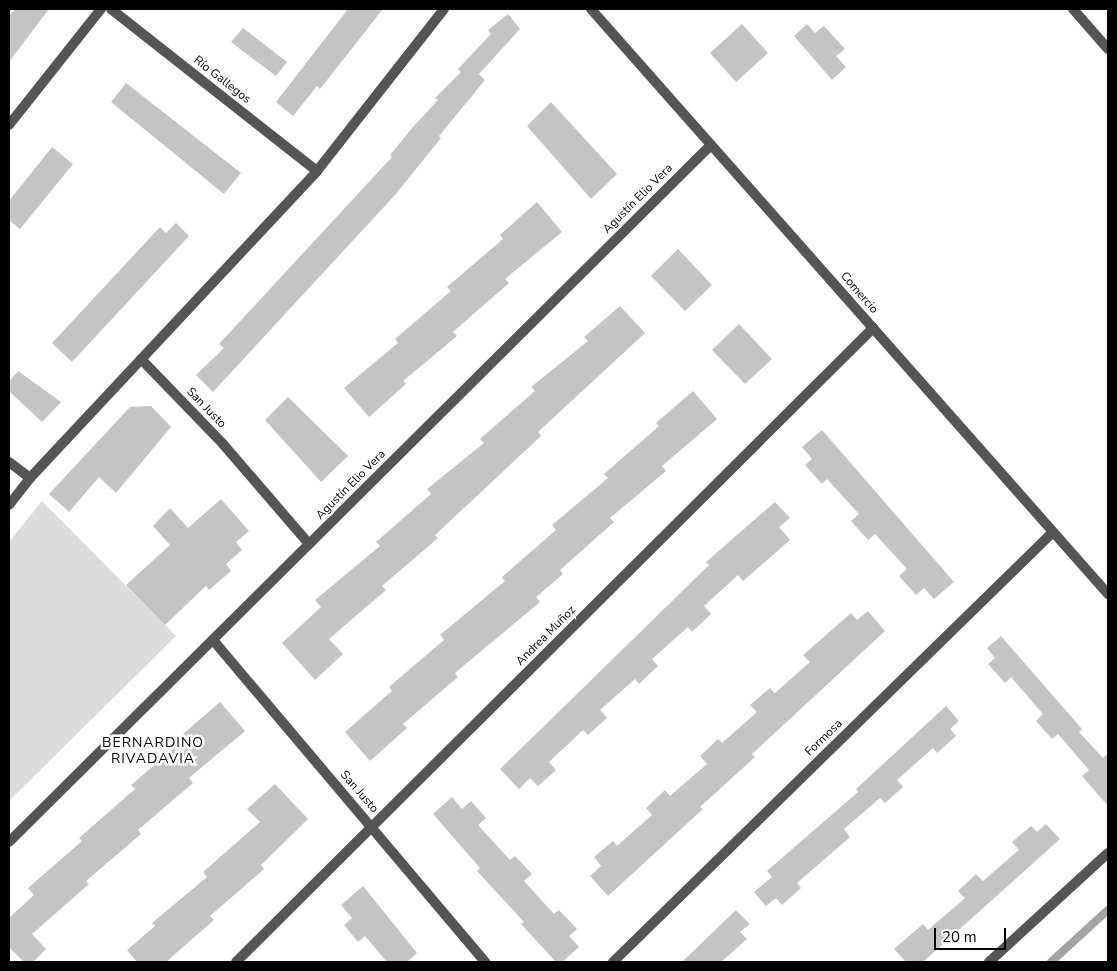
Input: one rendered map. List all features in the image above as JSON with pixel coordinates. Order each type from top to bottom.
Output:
[{"type":"street","points":[[9,125],[101,9]]},
{"type":"street","name":"Río Gallegos","points":[[111,9],[317,171]]},
{"type":"street","points":[[9,505],[30,478],[317,171],[444,9]]},
{"type":"street","name":"Comercio","points":[[591,9],[1108,594]]},
{"type":"street","points":[[1072,9],[1108,49]]},
{"type":"street","name":"Agustín Elio Vera","points":[[9,842],[711,144]]},
{"type":"street","name":"Andrea Muñoz","points":[[236,962],[874,328]]},
{"type":"street","name":"San Justo","points":[[141,359],[223,444],[309,544]]},
{"type":"street","points":[[9,462],[30,478]]},
{"type":"street","name":"Formosa","points":[[613,962],[1053,532]]},
{"type":"street","name":"San Justo","points":[[213,640],[485,962]]},
{"type":"street","points":[[988,962],[1108,853]]},
{"type":"shaded area","points":[[42,501],[176,636],[9,801],[9,542]]},
{"type":"building","points":[[15,9],[49,9],[9,62],[9,16]]},
{"type":"building","points":[[348,9],[383,9],[320,89],[317,86],[293,116],[276,102]]},
{"type":"building","points":[[508,14],[520,29],[479,74],[485,80],[439,136],[441,138],[395,195],[213,392],[196,375],[224,348],[219,344],[392,157],[390,155],[438,100],[435,98],[461,72],[458,69],[491,34],[488,30]]},
{"type":"building","points":[[742,24],[768,53],[736,82],[710,53]]},
{"type":"building","points":[[807,24],[815,33],[824,26],[845,49],[836,56],[846,67],[832,80],[794,36]]},
{"type":"building","points":[[243,28],[287,62],[276,76],[231,42]]},
{"type":"building","points":[[126,83],[241,173],[224,194],[111,102]]},
{"type":"building","points":[[551,102],[617,174],[591,199],[527,126]]},
{"type":"building","points":[[52,147],[73,164],[20,229],[9,220],[9,201]]},
{"type":"building","points":[[537,202],[562,232],[505,279],[509,283],[453,332],[457,336],[403,381],[406,384],[369,417],[344,388],[398,343],[395,339],[451,291],[447,287],[503,239],[500,235]]},
{"type":"building","points":[[176,223],[189,236],[72,362],[52,343],[160,227],[166,233]]},
{"type":"building","points":[[678,249],[712,285],[685,311],[651,276]]},
{"type":"building","points":[[620,306],[645,333],[538,432],[541,436],[435,535],[438,538],[382,586],[386,590],[329,639],[343,654],[315,680],[282,643],[321,607],[315,600],[380,546],[376,542],[431,494],[427,489],[484,443],[480,439],[535,391],[531,387],[588,341],[584,337]]},
{"type":"building","points":[[739,324],[772,359],[745,384],[712,350]]},
{"type":"building","points":[[18,371],[61,402],[42,422],[9,391],[9,382]]},
{"type":"building","points":[[693,391],[717,419],[662,466],[666,471],[610,518],[614,522],[560,570],[563,574],[536,597],[540,602],[455,673],[458,677],[403,724],[407,728],[370,761],[345,732],[392,691],[389,687],[444,640],[440,635],[505,581],[502,577],[556,530],[552,525],[608,478],[604,474],[659,426],[656,423]]},
{"type":"building","points":[[288,397],[348,456],[321,482],[265,420]]},
{"type":"building","points":[[151,406],[171,427],[116,493],[99,477],[69,512],[49,494],[130,407]]},
{"type":"building","points":[[822,430],[954,582],[934,599],[924,588],[916,595],[899,576],[907,569],[875,534],[868,540],[851,521],[859,514],[827,479],[822,484],[805,465],[812,459],[802,447]]},
{"type":"building","points":[[221,499],[249,531],[236,542],[242,550],[226,564],[231,571],[209,590],[206,586],[165,625],[126,585],[170,545],[153,526],[170,508],[188,528]]},
{"type":"building","points":[[775,502],[790,518],[779,527],[790,540],[743,581],[738,575],[704,606],[711,614],[692,632],[688,627],[652,659],[658,666],[639,684],[635,679],[600,710],[607,718],[588,735],[583,730],[549,762],[556,770],[538,786],[530,778],[519,789],[500,769],[709,565],[706,562]]},
{"type":"building","points":[[868,611],[885,631],[752,754],[755,757],[700,807],[703,809],[608,896],[590,876],[601,866],[594,857],[613,841],[617,846],[652,815],[646,808],[665,790],[670,796],[707,764],[700,756],[718,739],[722,743],[757,712],[750,705],[770,688],[775,693],[810,662],[803,655],[851,613],[857,620]]},
{"type":"building","points":[[1001,636],[1082,729],[1079,732],[1103,758],[1108,753],[1108,806],[1082,776],[1089,770],[1058,734],[1052,739],[1036,721],[1043,714],[1011,677],[1005,683],[988,664],[995,658],[987,648]]},
{"type":"building","points":[[220,702],[245,731],[189,778],[193,783],[138,830],[141,834],[86,881],[89,884],[32,934],[46,949],[33,962],[24,962],[9,947],[9,918],[34,895],[28,888],[82,841],[79,838],[135,789],[131,785],[186,738],[183,734]]},
{"type":"building","points":[[946,706],[959,721],[950,729],[956,736],[937,753],[933,748],[897,780],[903,787],[885,803],[880,798],[844,829],[850,837],[797,883],[801,888],[782,905],[776,898],[766,906],[754,892],[772,877],[767,871],[858,792],[856,789]]},
{"type":"building","points":[[275,784],[308,819],[261,865],[264,869],[210,916],[214,920],[166,962],[137,962],[127,950],[155,926],[152,923],[207,877],[203,872],[260,822],[247,809]]},
{"type":"building","points":[[452,797],[462,809],[471,801],[486,818],[478,825],[510,860],[515,856],[532,874],[524,881],[554,914],[559,910],[577,929],[569,936],[579,947],[562,962],[556,962],[521,924],[524,922],[477,871],[480,868],[433,814]]},
{"type":"building","points":[[1046,824],[1060,839],[923,962],[906,962],[894,949],[923,924],[928,930],[965,898],[958,891],[976,874],[983,881],[1019,850],[1012,842],[1031,826],[1037,832]]},
{"type":"building","points":[[363,886],[417,953],[407,962],[387,962],[365,936],[358,942],[344,925],[352,918],[341,905]]},
{"type":"building","points":[[736,910],[750,924],[740,932],[747,939],[721,962],[682,962]]},
{"type":"waterway","points":[[1051,962],[1108,910]]},
{"type":"district","name":"BERNARDINO RIVADAVIA","points":[[153,752]]}]
